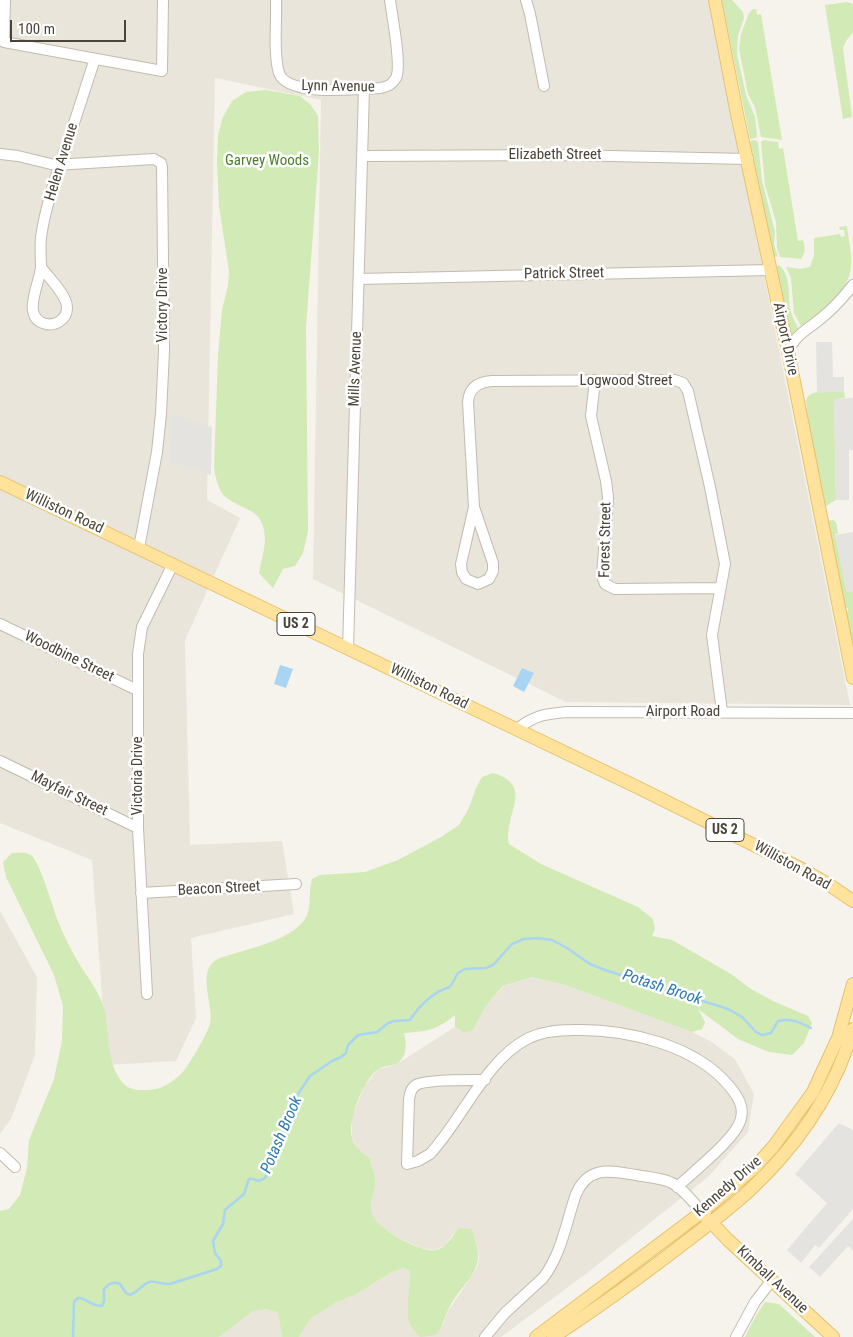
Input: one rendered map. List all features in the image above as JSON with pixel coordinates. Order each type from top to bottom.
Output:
[{"type":"main road","name":"Airport Drive","points":[[716,0],[737,114],[788,350],[853,678]]},
{"type":"main road","name":"Williston Road","points":[[0,482],[517,729],[775,855],[818,878],[853,902]]},
{"type":"main road","name":"Kennedy Drive","points":[[536,1337],[702,1212],[754,1168],[797,1116],[813,1092],[851,1007],[853,984]]},
{"type":"main road","name":"Kennedy Drive","points":[[553,1337],[625,1287],[711,1223],[750,1191],[791,1147],[822,1102],[845,1052],[853,1029]]},
{"type":"main road","name":"Kimball Avenue","points":[[702,1212],[711,1223],[833,1337]]},
{"type":"street","points":[[5,0],[4,42],[162,71],[163,0]]},
{"type":"street","name":"Lynn Avenue","points":[[276,0],[277,62],[281,78],[292,86],[308,89],[384,88],[395,80],[398,61],[390,0]]},
{"type":"street","points":[[526,0],[544,86]]},
{"type":"street","name":"Helen Avenue","points":[[41,268],[65,298],[68,305],[65,316],[60,322],[45,324],[38,320],[33,310],[41,268],[41,237],[60,165],[95,59]]},
{"type":"street","name":"Mills Avenue","points":[[348,649],[364,89]]},
{"type":"street","points":[[0,154],[60,165]]},
{"type":"street","name":"Elizabeth Street","points":[[362,156],[564,155],[748,159]]},
{"type":"street","name":"Victory Drive","points":[[60,165],[150,159],[158,160],[162,167],[164,351],[161,414],[157,452],[139,548]]},
{"type":"street","name":"Patrick Street","points":[[359,279],[770,270]]},
{"type":"street","points":[[788,350],[798,335],[834,307],[853,285]]},
{"type":"street","name":"Forest Street","points":[[595,380],[591,416],[607,489],[602,576],[605,584],[614,589],[720,588]]},
{"type":"street","name":"Logwood Street","points":[[474,507],[461,568],[466,579],[478,584],[489,579],[493,567],[474,507],[468,402],[475,386],[483,382],[492,381],[681,381],[687,388],[724,556],[724,571],[712,635],[722,712]]},
{"type":"street","name":"Victoria Drive","points":[[147,994],[138,828],[137,690],[139,644],[142,627],[172,564]]},
{"type":"street","name":"Woodbine Street","points":[[0,624],[137,690]]},
{"type":"street","name":"Airport Road","points":[[517,729],[530,720],[544,714],[568,712],[853,713]]},
{"type":"street","name":"Mayfair Street","points":[[0,761],[138,828]]},
{"type":"street","name":"Beacon Street","points":[[141,893],[296,884]]},
{"type":"street","points":[[485,1080],[425,1082],[412,1089],[407,1164],[424,1158],[435,1148],[485,1080],[503,1059],[526,1039],[548,1032],[595,1030],[630,1034],[657,1042],[688,1055],[727,1083],[741,1104],[742,1116],[738,1128],[730,1138],[677,1186]]},
{"type":"street","points":[[0,1153],[15,1167]]},
{"type":"street","points":[[485,1337],[505,1313],[543,1278],[548,1271],[560,1248],[579,1187],[590,1176],[610,1171],[670,1182],[677,1186],[702,1212]]},
{"type":"street","points":[[736,1337],[755,1302],[772,1280]]},
{"type":"shaded area","points":[[0,0],[709,0],[850,705],[566,702],[313,579],[321,100],[215,78],[207,500],[240,518],[185,640],[190,845],[282,841],[294,914],[191,938],[196,1018],[176,1061],[107,1065],[92,860],[0,823]]},
{"type":"shaded area","points":[[816,342],[832,342],[833,377],[844,377],[844,391],[817,393]]},
{"type":"shaded area","points":[[853,398],[853,450],[849,450],[849,500],[836,500],[834,399]]},
{"type":"shaded area","points":[[172,413],[212,427],[211,475],[170,462]]},
{"type":"shaded area","points":[[853,532],[853,592],[847,592],[835,535]]},
{"type":"shaded area","points":[[0,911],[37,977],[35,1055],[11,1119],[0,1134]]},
{"type":"shaded area","points":[[532,977],[565,985],[692,1032],[710,1041],[735,1059],[754,1094],[748,1132],[709,1176],[587,1273],[501,1337],[299,1337],[310,1319],[335,1303],[355,1295],[390,1273],[403,1268],[410,1271],[410,1294],[407,1309],[443,1325],[448,1311],[477,1268],[479,1257],[476,1241],[458,1228],[444,1246],[435,1250],[421,1248],[381,1227],[372,1216],[370,1203],[375,1182],[370,1158],[358,1151],[352,1137],[352,1117],[364,1087],[378,1069],[400,1062],[455,1027],[465,1033],[473,1030],[485,1007],[504,986]]},
{"type":"shaded area","points":[[839,1123],[853,1130],[853,1209],[819,1248],[815,1245],[801,1263],[787,1250],[827,1203],[795,1174]]},
{"type":"shaded area","points":[[853,1219],[853,1251],[848,1246],[820,1277],[809,1267]]},
{"type":"shaded area","points":[[267,1309],[278,1313],[282,1337],[219,1337],[253,1311]]},
{"type":"green space","points":[[722,0],[732,0],[743,12],[744,18],[738,36],[737,54],[746,95],[755,117],[756,138],[750,139]]},
{"type":"green space","points":[[847,2],[853,4],[853,32],[843,48],[852,117],[843,119],[825,5]]},
{"type":"green space","points":[[756,9],[757,15],[761,14],[782,140],[761,137],[755,107],[748,94],[739,49],[741,34],[749,13]]},
{"type":"green space","name":"Garvey Woods","points":[[266,90],[300,96],[310,104],[318,116],[319,152],[306,327],[308,531],[303,553],[295,566],[283,569],[273,588],[259,573],[265,542],[264,529],[261,522],[253,512],[228,499],[222,493],[214,468],[218,356],[222,310],[229,271],[219,206],[218,135],[223,117],[232,101],[246,92]]},
{"type":"green space","points":[[755,140],[758,142],[762,180],[775,232],[774,244],[778,257],[774,256],[750,141]]},
{"type":"green space","points":[[763,140],[778,142],[779,149],[783,148],[798,241],[803,240],[804,245],[803,257],[801,259],[780,257],[777,248],[776,222],[765,185],[761,142]]},
{"type":"green space","points":[[847,226],[851,265],[846,284],[834,300],[801,326],[794,313],[791,278],[786,267],[800,269],[810,267],[814,255],[814,238],[840,234],[841,237],[845,236],[844,230],[840,230],[839,227]]},
{"type":"green space","points":[[779,265],[786,274],[792,316],[798,328],[792,337],[776,267]]},
{"type":"green space","points":[[844,391],[845,398],[834,399],[836,500],[826,506],[811,444],[806,400],[808,396],[817,392]]},
{"type":"green space","points":[[833,520],[836,522],[838,534],[835,534],[847,592],[853,592],[853,651],[845,613],[848,611],[848,608],[844,608],[827,521]]},
{"type":"green space","points":[[493,773],[506,779],[513,785],[515,793],[515,802],[508,833],[509,844],[541,864],[638,907],[653,919],[655,929],[652,936],[672,940],[731,974],[751,989],[808,1016],[812,1023],[804,1043],[792,1055],[769,1052],[738,1039],[698,1009],[705,1022],[702,1029],[692,1032],[565,985],[532,977],[503,986],[485,1007],[473,1030],[465,1033],[455,1027],[455,1015],[431,1029],[404,1033],[406,1048],[404,1056],[397,1064],[379,1068],[372,1075],[357,1102],[352,1122],[353,1142],[359,1150],[370,1158],[375,1181],[371,1210],[375,1220],[382,1227],[411,1244],[430,1250],[437,1250],[443,1246],[458,1228],[471,1229],[478,1255],[477,1265],[455,1298],[436,1335],[420,1337],[410,1324],[408,1306],[410,1271],[403,1268],[390,1273],[355,1295],[335,1303],[310,1319],[299,1337],[282,1337],[278,1313],[267,1309],[253,1311],[219,1337],[0,1337],[0,1211],[9,1209],[20,1195],[27,1168],[29,1140],[54,1079],[62,1041],[63,1006],[54,975],[6,877],[3,862],[12,853],[22,852],[31,855],[35,859],[65,938],[102,1002],[111,1058],[118,1076],[127,1087],[140,1090],[156,1089],[177,1078],[183,1072],[208,1029],[211,1016],[207,979],[208,970],[212,963],[220,958],[278,939],[298,927],[307,915],[312,879],[320,875],[365,872],[398,860],[459,825],[469,808],[482,777]]},
{"type":"green space","points":[[765,1302],[779,1304],[815,1337],[745,1337]]},
{"type":"water","points":[[280,665],[293,669],[286,688],[274,684]]},
{"type":"water","points":[[522,668],[534,673],[524,692],[513,686]]},
{"type":"waterway","name":"Potash Brook","points":[[73,1337],[74,1302],[78,1298],[102,1306],[104,1289],[112,1283],[120,1284],[126,1293],[130,1295],[149,1282],[170,1284],[221,1266],[221,1261],[215,1253],[213,1241],[223,1224],[225,1210],[244,1194],[249,1179],[259,1181],[265,1178],[298,1094],[310,1076],[346,1053],[348,1045],[358,1035],[377,1032],[388,1023],[394,1021],[410,1020],[427,1000],[438,992],[450,987],[458,973],[465,969],[486,968],[493,965],[512,944],[524,939],[552,940],[590,964],[605,970],[728,1009],[742,1017],[756,1032],[762,1035],[771,1033],[778,1021],[783,1020],[795,1021],[811,1028]]}]
